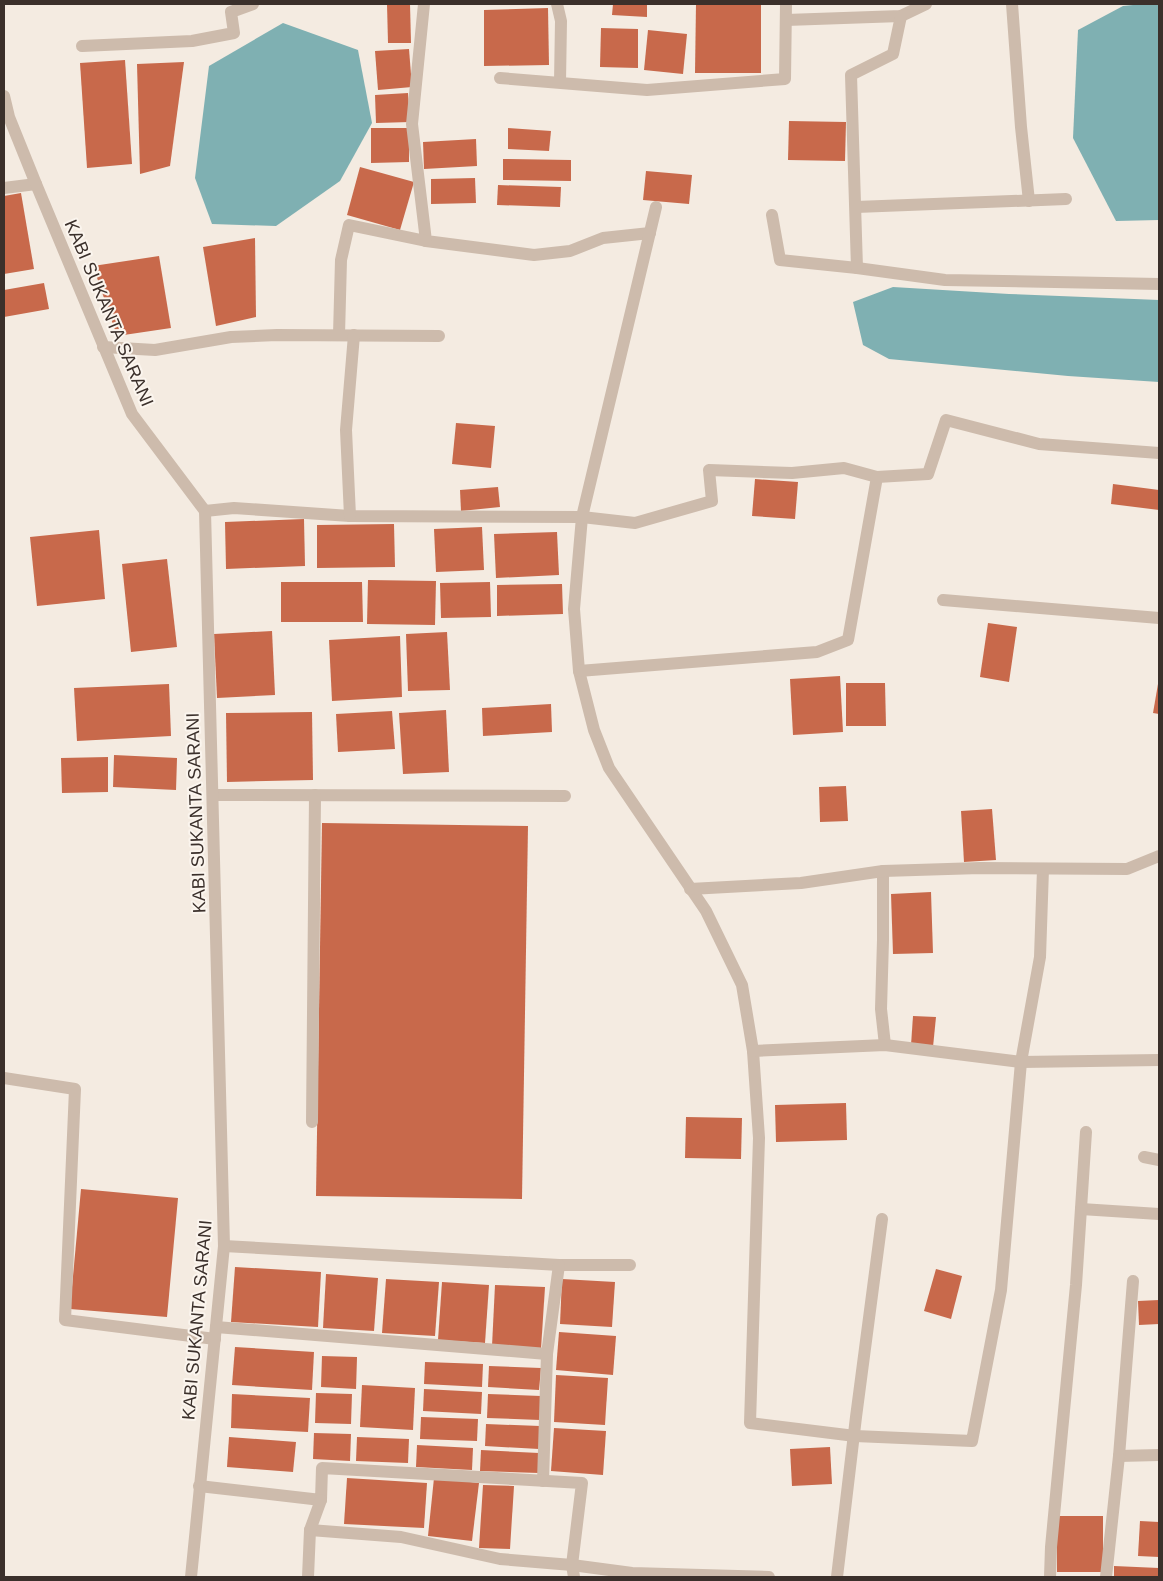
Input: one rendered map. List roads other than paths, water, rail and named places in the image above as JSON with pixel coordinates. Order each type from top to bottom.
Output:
[{"type":"street","points":[[82,46],[192,41],[234,34],[231,12],[253,4]]},
{"type":"street","points":[[424,4],[412,124],[426,241]]},
{"type":"street","points":[[557,4],[561,21],[560,82]]},
{"type":"street","points":[[500,78],[648,90],[785,79],[786,4]]},
{"type":"street","points":[[786,20],[901,16],[926,4]]},
{"type":"street","points":[[1012,4],[1021,127],[1029,201]]},
{"type":"street","points":[[857,268],[851,75],[893,54],[901,16]]},
{"type":"street","name":"KABI SUKANTA SARANI","points":[[4,96],[9,117],[132,414],[205,511],[224,1246],[191,1577]]},
{"type":"street","points":[[4,188],[36,184]]},
{"type":"street","points":[[856,207],[1066,199]]},
{"type":"street","points":[[656,207],[582,518],[574,609],[579,671],[594,730],[609,768],[706,911],[742,985],[753,1051],[759,1138],[750,1423],[855,1436],[972,1441],[1001,1290],[1021,1062],[1040,957],[1044,869]]},
{"type":"street","points":[[772,215],[780,260],[945,280],[1159,284]]},
{"type":"street","points":[[339,335],[341,260],[349,225],[426,241],[534,255],[570,251],[603,238],[650,233]]},
{"type":"street","points":[[103,347],[155,350],[231,337],[277,335],[439,336]]},
{"type":"street","points":[[350,516],[346,430],[354,335]]},
{"type":"street","points":[[205,511],[234,508],[350,516],[582,518],[635,523],[712,501],[709,470],[792,472],[844,468],[877,477],[928,474],[946,420],[1039,444],[1159,453]]},
{"type":"street","points":[[579,671],[817,652],[848,640],[877,477]]},
{"type":"street","points":[[943,600],[1159,618]]},
{"type":"street","points":[[213,795],[565,796]]},
{"type":"street","points":[[312,1122],[315,796]]},
{"type":"street","points":[[690,889],[801,883],[883,871],[980,868],[1128,869],[1159,856]]},
{"type":"street","points":[[883,871],[881,1009],[885,1045]]},
{"type":"street","points":[[753,1051],[885,1045],[1021,1062],[1159,1060]]},
{"type":"street","points":[[4,1078],[75,1089],[65,1320],[216,1333],[548,1354]]},
{"type":"street","points":[[1050,1577],[1050,1547],[1076,1285],[1086,1132]]},
{"type":"street","points":[[1144,1157],[1159,1160]]},
{"type":"street","points":[[1081,1209],[1159,1214]]},
{"type":"street","points":[[837,1577],[882,1219]]},
{"type":"street","points":[[224,1246],[558,1265],[630,1265]]},
{"type":"street","points":[[542,1481],[548,1354],[558,1265]]},
{"type":"street","points":[[1106,1577],[1119,1456],[1133,1281]]},
{"type":"street","points":[[1119,1456],[1159,1455]]},
{"type":"street","points":[[308,1577],[310,1530],[321,1500],[322,1468],[582,1482],[573,1571]]},
{"type":"street","points":[[199,1486],[321,1500]]},
{"type":"street","points":[[310,1530],[401,1537],[500,1559],[573,1571],[631,1575],[769,1577]]},
{"type":"water","points":[[1159,4],[1159,220],[1116,221],[1073,138],[1078,30],[1123,6]]},
{"type":"water","points":[[283,23],[358,50],[372,123],[340,181],[276,226],[212,224],[195,178],[209,66]]},
{"type":"water","points":[[893,287],[1159,300],[1159,382],[1068,376],[889,359],[863,345],[853,302]]}]
